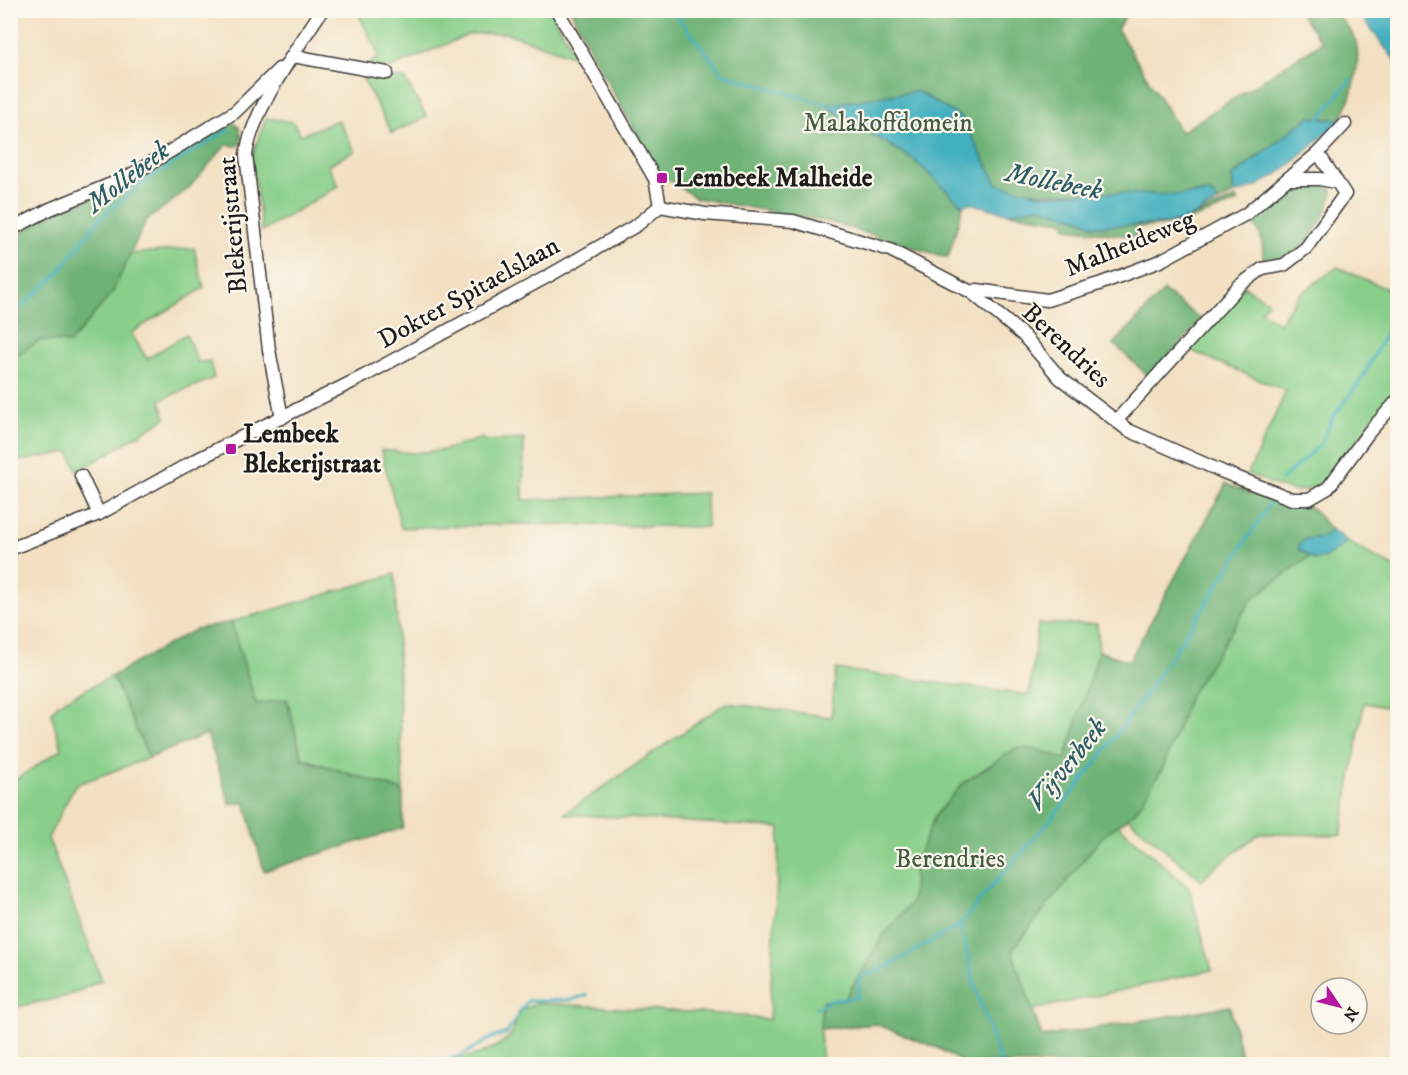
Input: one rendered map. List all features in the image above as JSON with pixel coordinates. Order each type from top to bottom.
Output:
[{"type":"street","name":"Blekerijstraat","points":[[282,418],[269,350],[246,155],[251,130],[322,10]]},
{"type":"street","points":[[557,10],[654,179],[660,206]]},
{"type":"street","points":[[10,230],[50,209],[126,178],[235,112],[293,56],[387,73]]},
{"type":"street","points":[[235,112],[246,118],[251,130]]},
{"type":"street","name":"Malheideweg","points":[[971,292],[997,292],[1041,300],[1100,284],[1160,261],[1246,214],[1318,153],[1345,124]]},
{"type":"street","points":[[1116,421],[1239,286],[1262,269],[1284,265],[1306,248],[1345,194],[1318,153]]},
{"type":"street","points":[[1289,179],[1335,182]]},
{"type":"street","name":"Dokter Spitaelslaan","points":[[10,549],[99,514],[194,461],[282,418],[552,274],[646,217],[660,206]]},
{"type":"street","name":"Berendries","points":[[660,206],[705,214],[793,221],[890,250],[971,292],[1024,336],[1060,378],[1135,433],[1222,472],[1300,500],[1318,496],[1328,488],[1369,432],[1398,400]]},
{"type":"street","points":[[81,476],[99,514]]},
{"type":"green space","points":[[357,11],[551,11],[577,58],[507,33],[470,34],[391,68],[368,66],[379,56]]},
{"type":"green space","name":"Malakoffdomein","points":[[571,11],[1125,11],[1127,14],[1117,29],[1181,132],[1322,42],[1298,11],[1334,11],[1354,37],[1358,56],[1352,91],[1340,120],[1309,117],[1232,176],[1234,194],[1218,202],[1211,193],[1175,195],[1022,191],[997,184],[962,118],[826,105],[914,160],[963,206],[948,258],[829,222],[696,198],[659,173],[602,73]]},
{"type":"green space","points":[[361,75],[405,79],[427,117],[392,133]]},
{"type":"green space","points":[[266,118],[293,122],[301,135],[338,120],[355,151],[328,165],[339,186],[262,231],[252,156]]},
{"type":"green space","points":[[231,122],[239,127],[242,139],[238,146],[226,145],[187,190],[146,221],[112,293],[70,343],[40,340],[11,359],[10,240],[59,209],[116,190]]},
{"type":"green space","points":[[1319,183],[1332,189],[1332,195],[1309,239],[1291,255],[1263,261],[1260,234],[1250,221],[1292,186]]},
{"type":"green space","points":[[1236,198],[1238,202],[1188,220],[1163,225],[1150,227],[1136,227],[1136,237],[1067,228],[1063,221],[1008,213],[1040,207],[1080,219],[1094,226],[1167,224],[1187,219]]},
{"type":"green space","points":[[194,248],[204,288],[131,333],[147,359],[186,334],[198,362],[210,361],[214,378],[160,400],[166,418],[78,472],[69,452],[19,461],[11,445],[10,359],[112,293],[130,254]]},
{"type":"green space","points":[[1337,267],[1397,293],[1397,391],[1325,480],[1306,490],[1297,491],[1278,487],[1248,474],[1286,391],[1189,350],[1244,286],[1268,302],[1261,311],[1279,323],[1299,295]]},
{"type":"green space","points":[[1164,291],[1202,320],[1150,378],[1114,344]]},
{"type":"green space","points":[[482,438],[486,441],[524,439],[523,500],[706,493],[707,527],[514,524],[401,528],[381,450],[413,453],[444,450]]},
{"type":"green space","name":"Berendries","points":[[1226,484],[1279,504],[1310,507],[1337,536],[1397,569],[1397,709],[1364,703],[1341,835],[1259,834],[1210,871],[1202,881],[1128,818],[1118,825],[1189,888],[1212,970],[1032,1010],[1042,1037],[1230,1006],[1243,1064],[966,1064],[938,1048],[876,1024],[820,1029],[822,1064],[437,1064],[477,1055],[505,1041],[515,1026],[519,1011],[537,1003],[737,1015],[769,1020],[780,828],[564,814],[726,703],[831,717],[836,669],[1029,695],[1038,624],[1097,624],[1099,651],[1129,662]]},
{"type":"green space","points":[[1226,484],[1279,504],[1310,507],[1337,536],[1252,599],[1190,695],[1163,768],[1136,811],[1102,837],[1012,950],[1042,1037],[1230,1006],[1241,1059],[1177,1064],[966,1064],[938,1048],[876,1024],[820,1029],[822,1001],[844,1000],[885,933],[912,902],[915,864],[935,816],[963,783],[1016,748],[1036,749],[1065,759],[1099,651],[1129,661]]},
{"type":"green space","points":[[395,574],[403,791],[302,758],[287,699],[256,704],[231,622]]},
{"type":"green space","points":[[231,622],[256,704],[287,699],[302,759],[403,791],[403,828],[264,871],[245,803],[230,804],[207,734],[149,758],[112,676],[196,629]]},
{"type":"green space","points":[[112,676],[149,758],[75,785],[48,838],[102,980],[68,996],[11,1008],[10,775],[15,780],[62,749],[51,713],[59,703]]},
{"type":"water","points":[[1357,11],[1397,11],[1397,63]]},
{"type":"water","points":[[917,91],[962,118],[997,184],[1046,195],[1090,192],[1177,195],[1211,193],[1218,202],[1187,219],[1167,224],[1094,226],[1080,219],[1040,207],[1008,213],[969,203],[962,205],[914,160],[825,105]]},
{"type":"water","points":[[1309,117],[1340,120],[1278,174],[1250,189],[1234,194],[1232,177]]},
{"type":"water","points":[[1332,530],[1344,538],[1345,544],[1327,557],[1315,560],[1298,549],[1306,539],[1322,537]]},
{"type":"waterway","name":"Mollebeek","points":[[672,10],[723,74],[827,105]]},
{"type":"waterway","name":"Mollebeek","points":[[1318,120],[1351,79]]},
{"type":"waterway","name":"Mollebeek","points":[[10,316],[56,276],[100,218],[145,181],[228,130]]},
{"type":"waterway","name":"Vijverbeek","points":[[1281,480],[1321,444],[1333,417],[1361,380],[1392,321],[1398,317]]},
{"type":"waterway","name":"Vijverbeek","points":[[1001,1064],[976,990],[960,925],[1064,804],[1130,717],[1272,500]]},
{"type":"waterway","points":[[815,1009],[829,1001],[858,997],[860,977],[881,970],[960,925]]},
{"type":"waterway","points":[[429,1064],[461,1056],[491,1038],[507,1033],[527,1001],[571,1000],[587,995]]},
{"type":"place","name":"Lembeek Malheide","points":[[662,178]]},
{"type":"place","name":"Lembeek Blekerijstraat","points":[[231,449]]}]
